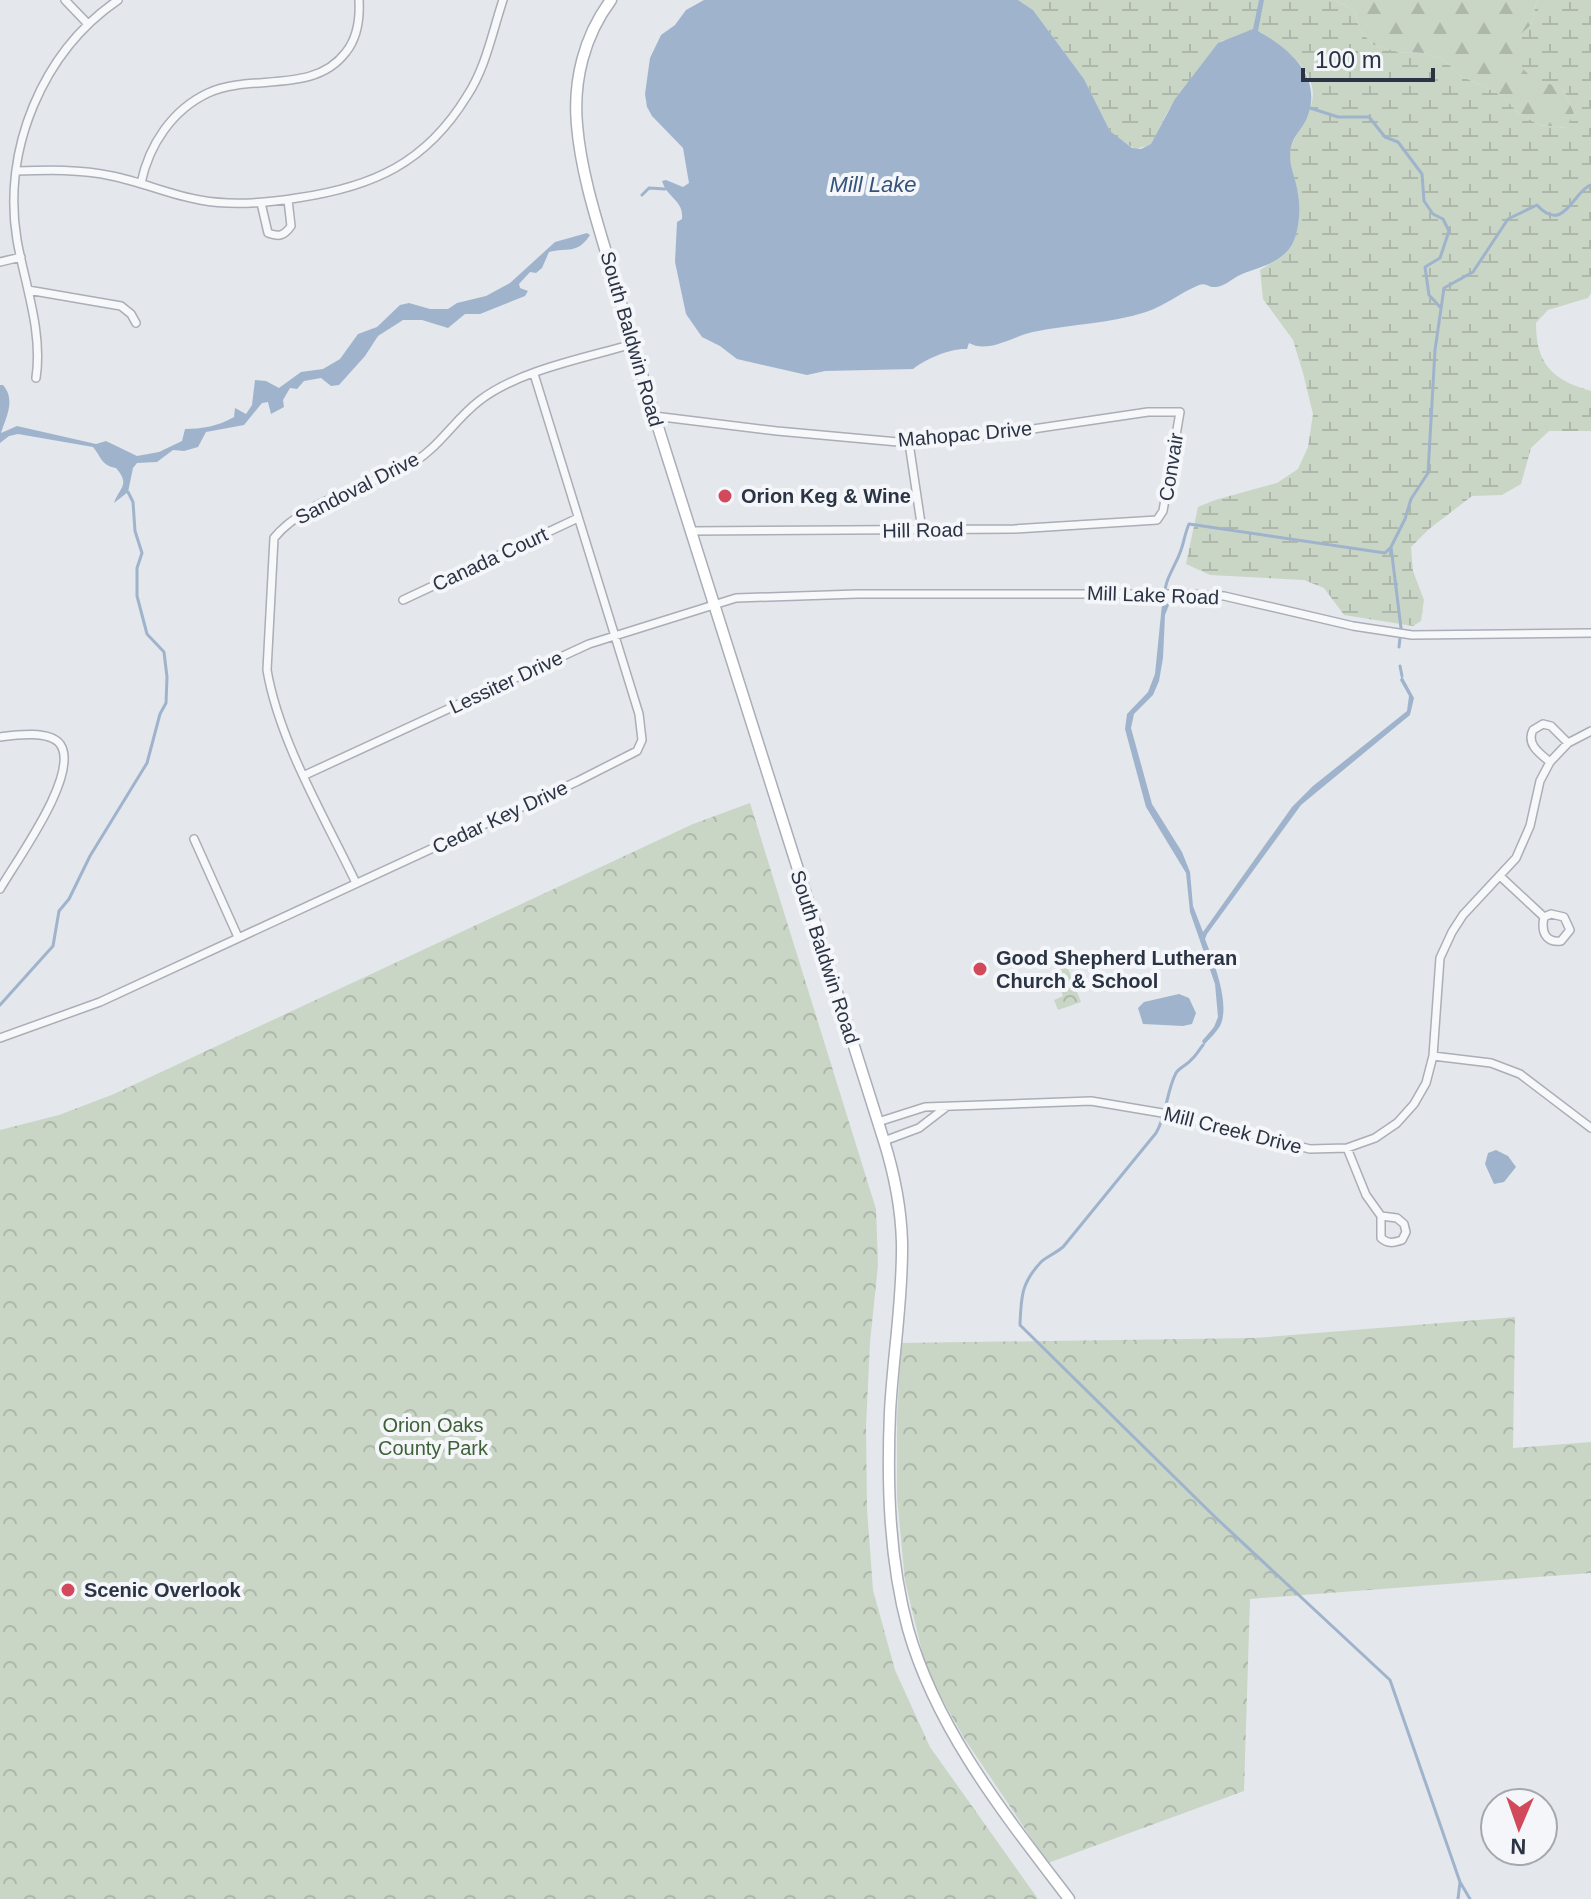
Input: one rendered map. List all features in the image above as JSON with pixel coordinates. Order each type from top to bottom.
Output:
[{"type":"main road","name":"South Baldwin Road","points":[[611,0],[596,25],[577,78],[577,125],[588,184],[654,416],[895,1184],[902,1243],[890,1413],[889,1486],[893,1554],[906,1617],[927,1681],[964,1752],[1069,1899]]},
{"type":"street","points":[[65,0],[87,23]]},
{"type":"street","points":[[36,378],[37,342],[14,210],[18,156],[33,105],[45,80],[87,23],[118,0]]},
{"type":"street","points":[[141,183],[150,153],[162,131],[200,98],[235,86],[315,76],[340,60],[350,47],[357,28],[359,0]]},
{"type":"street","points":[[16,171],[56,169],[92,172],[202,201],[261,203],[330,194],[364,185],[393,170],[451,121],[483,68],[503,0]]},
{"type":"street","points":[[261,203],[268,233],[277,236],[286,234],[291,226],[288,200]]},
{"type":"street","points":[[0,262],[21,257]]},
{"type":"street","points":[[28,290],[121,306],[136,323]]},
{"type":"street","name":"Sandoval Drive","points":[[356,883],[277,712],[267,670],[274,538],[284,526],[303,514],[410,465],[429,451],[478,402],[499,388],[633,344]]},
{"type":"street","name":"Cedar Key Drive","points":[[0,1038],[100,1002],[637,751],[643,728],[534,374]]},
{"type":"street","name":"Mahopac Drive","points":[[654,416],[909,443],[999,434],[1148,412],[1180,412]]},
{"type":"street","name":"Convair","points":[[1157,520],[1163,511],[1180,412]]},
{"type":"street","points":[[909,443],[922,530]]},
{"type":"street","name":"Canada Court","points":[[403,600],[578,518]]},
{"type":"street","name":"Hill Road","points":[[690,531],[1014,529],[1157,520]]},
{"type":"street","name":"Mill Lake Road","points":[[712,603],[773,596],[1187,594],[1224,596],[1353,626],[1412,635],[1591,633]]},
{"type":"street","name":"Lessiter Drive","points":[[305,775],[589,644],[712,603]]},
{"type":"street","points":[[1550,762],[1532,745],[1530,738],[1533,730],[1543,724],[1551,726],[1568,743]]},
{"type":"street","name":"Mill Creek Drive","points":[[878,1122],[925,1107],[1071,1101],[1116,1103],[1310,1149],[1347,1148],[1375,1138],[1397,1123],[1414,1104],[1426,1083],[1433,1056],[1440,958],[1463,915],[1516,858],[1530,826],[1540,781],[1550,762],[1568,743],[1591,731]]},
{"type":"street","points":[[0,737],[53,739],[60,743],[65,758],[59,789],[0,889]]},
{"type":"street","points":[[194,839],[238,937]]},
{"type":"street","points":[[1500,876],[1544,917]]},
{"type":"street","points":[[1551,914],[1564,917],[1570,930],[1567,937],[1561,941],[1549,940],[1542,930],[1544,917],[1551,914]]},
{"type":"street","points":[[1433,1056],[1491,1063],[1520,1074],[1591,1128]]},
{"type":"street","points":[[884,1141],[919,1128],[945,1108]]},
{"type":"street","points":[[1347,1148],[1366,1195],[1381,1216],[1381,1238],[1394,1243],[1402,1240],[1406,1232],[1404,1224],[1397,1218],[1381,1216]]},
{"type":"green space","points":[[1018,0],[1334,0],[1355,11],[1359,29],[1373,45],[1443,59],[1461,76],[1503,96],[1517,112],[1539,125],[1566,128],[1574,113],[1564,90],[1534,77],[1522,68],[1519,36],[1531,25],[1537,0],[1591,0],[1591,293],[1588,298],[1548,310],[1536,323],[1539,349],[1549,368],[1566,382],[1591,391],[1591,431],[1549,431],[1531,448],[1521,484],[1502,495],[1472,496],[1411,547],[1413,571],[1424,600],[1421,621],[1413,626],[1344,615],[1324,588],[1304,580],[1210,575],[1186,564],[1198,507],[1277,483],[1298,469],[1308,447],[1313,414],[1303,373],[1293,340],[1263,299],[1260,270],[1287,252],[1297,232],[1299,200],[1290,153],[1309,111],[1313,93],[1302,67],[1261,32],[1221,41],[1168,111],[1151,145],[1135,149],[1110,131],[1084,79],[1033,10]]},
{"type":"green space","points":[[1334,0],[1537,0],[1531,25],[1519,36],[1549,83],[1564,90],[1574,113],[1567,128],[1539,125],[1517,112],[1503,96],[1461,76],[1443,59],[1373,45],[1359,29],[1355,11]]},
{"type":"green space","name":"Orion Oaks County Park","points":[[750,803],[876,1209],[878,1265],[866,1427],[867,1509],[873,1590],[895,1670],[930,1747],[1038,1899],[0,1899],[0,1130],[59,1115],[114,1094],[693,824]]},
{"type":"green space","points":[[1067,966],[1081,1002],[1058,1010],[1054,1000],[1063,996],[1054,971]]},
{"type":"green space","points":[[1515,1317],[1513,1448],[1591,1442],[1591,1573],[1250,1599],[1244,1791],[1048,1863],[964,1738],[927,1672],[905,1581],[897,1497],[901,1343],[1255,1338]]},
{"type":"water","name":"Mill Lake","points":[[704,0],[1018,0],[1033,10],[1084,79],[1110,131],[1132,148],[1141,149],[1151,144],[1175,99],[1218,43],[1253,29],[1259,0],[1264,0],[1258,31],[1291,55],[1307,76],[1310,88],[1308,115],[1291,148],[1299,207],[1293,243],[1272,262],[1219,286],[1199,285],[1146,312],[1033,332],[992,345],[969,343],[967,349],[938,355],[913,369],[825,371],[807,375],[737,359],[702,337],[686,314],[675,262],[677,222],[682,219],[682,213],[662,181],[683,187],[689,183],[683,148],[652,116],[645,94],[650,58],[661,35],[675,25],[686,10]]},
{"type":"water","points":[[587,233],[590,235],[576,248],[549,252],[542,268],[536,273],[530,272],[519,284],[520,288],[528,291],[525,296],[480,314],[465,314],[448,328],[422,320],[403,320],[378,336],[339,385],[331,386],[321,378],[304,381],[297,389],[290,388],[283,400],[284,407],[271,414],[268,402],[262,403],[244,425],[206,432],[198,447],[173,450],[157,462],[137,463],[128,492],[114,503],[123,479],[116,468],[105,463],[93,447],[18,434],[0,443],[0,385],[3,385],[9,403],[1,433],[17,426],[96,444],[106,441],[137,456],[159,452],[182,441],[185,429],[222,423],[234,417],[235,408],[246,414],[252,405],[255,380],[266,381],[279,388],[301,372],[323,369],[340,359],[358,334],[377,327],[400,305],[409,303],[430,309],[448,309],[457,303],[486,296],[510,283],[555,242]]},
{"type":"water","points":[[1165,601],[1169,605],[1165,615],[1159,681],[1153,695],[1134,714],[1131,728],[1152,804],[1182,852],[1190,872],[1193,906],[1203,932],[1292,807],[1313,786],[1407,711],[1409,696],[1400,680],[1402,676],[1414,698],[1410,715],[1301,805],[1207,934],[1205,939],[1220,982],[1223,1017],[1220,1026],[1204,1045],[1202,1041],[1218,1017],[1215,984],[1190,912],[1186,873],[1146,807],[1125,729],[1127,714],[1148,692],[1155,674],[1162,604]]},
{"type":"water","points":[[1179,994],[1189,998],[1196,1013],[1192,1024],[1143,1024],[1138,1008],[1144,1002]]},
{"type":"water","points":[[1496,1150],[1508,1156],[1516,1167],[1504,1182],[1494,1184],[1485,1164],[1488,1153]]},
{"type":"waterway","points":[[1310,108],[1338,117],[1369,117],[1385,137],[1398,142],[1422,174],[1424,201],[1433,214],[1443,219],[1449,231],[1440,258],[1425,267],[1429,295],[1441,308]]},
{"type":"waterway","points":[[1165,601],[1167,581],[1189,524],[1385,553],[1405,519],[1411,499],[1428,473],[1435,350],[1444,288],[1473,272],[1508,219],[1537,205],[1546,213],[1561,213],[1591,185]]},
{"type":"waterway","points":[[642,195],[649,188],[665,189]]},
{"type":"waterway","points":[[0,1005],[53,946],[59,911],[69,899],[90,856],[147,763],[166,703],[164,652],[147,634],[137,596],[137,568],[142,553],[135,531],[133,502],[128,492]]},
{"type":"waterway","points":[[1391,547],[1401,628],[1399,647]]},
{"type":"waterway","points":[[1400,666],[1402,676]]},
{"type":"waterway","points":[[1203,1045],[1176,1073],[1156,1133],[1063,1247],[1041,1262],[1029,1277],[1022,1299],[1020,1325],[1215,1517],[1390,1680],[1460,1882],[1470,1899]]},
{"type":"waterway","points":[[1458,1899],[1460,1882]]},
{"type":"place","name":"Orion Keg & Wine","points":[[725,496]]},
{"type":"place","name":"Good Shepherd Lutheran Church & School","points":[[980,969]]},
{"type":"place","name":"Scenic Overlook","points":[[68,1590]]}]
